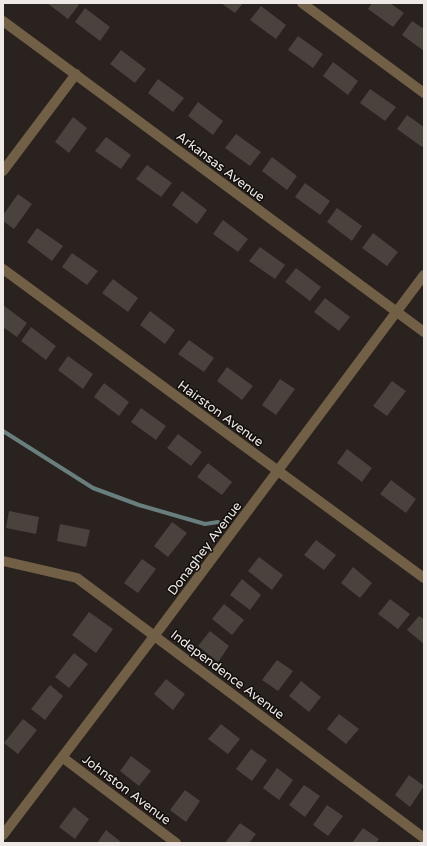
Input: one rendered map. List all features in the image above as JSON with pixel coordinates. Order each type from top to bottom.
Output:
[{"type":"street","points":[[302,3],[424,93]]},
{"type":"street","name":"Arkansas Avenue","points":[[3,21],[424,332]]},
{"type":"street","points":[[3,171],[76,74]]},
{"type":"street","name":"Hairston Avenue","points":[[3,269],[424,578]]},
{"type":"street","name":"Donaghey Avenue","points":[[3,835],[155,635],[424,275]]},
{"type":"street","name":"Independence Avenue","points":[[3,561],[77,578],[424,838]]},
{"type":"street","name":"Johnston Avenue","points":[[62,757],[176,843]]},
{"type":"street","points":[[421,843],[424,838]]},
{"type":"building","points":[[47,3],[76,3],[79,5],[68,19]]},
{"type":"building","points":[[221,3],[243,3],[235,13]]},
{"type":"building","points":[[372,3],[390,3],[404,13],[393,27],[368,9]]},
{"type":"building","points":[[261,6],[286,25],[276,39],[250,20]]},
{"type":"building","points":[[85,8],[110,27],[100,41],[75,22]]},
{"type":"building","points":[[412,21],[424,29],[424,51],[402,35]]},
{"type":"building","points":[[298,36],[323,54],[313,68],[288,50]]},
{"type":"building","points":[[121,50],[146,69],[135,83],[110,64]]},
{"type":"building","points":[[333,62],[358,81],[348,95],[323,76]]},
{"type":"building","points":[[158,79],[184,98],[173,112],[148,93]]},
{"type":"building","points":[[370,89],[396,107],[385,121],[360,103]]},
{"type":"building","points":[[198,102],[223,121],[213,135],[188,116]]},
{"type":"building","points":[[407,115],[424,127],[424,145],[422,147],[397,129]]},
{"type":"building","points":[[73,117],[87,128],[69,153],[55,142]]},
{"type":"building","points":[[236,134],[261,152],[250,166],[225,148]]},
{"type":"building","points":[[106,137],[131,155],[121,169],[95,151]]},
{"type":"building","points":[[272,157],[297,176],[287,190],[262,171]]},
{"type":"building","points":[[147,165],[172,183],[161,197],[136,179]]},
{"type":"building","points":[[305,183],[330,201],[320,215],[295,197]]},
{"type":"building","points":[[182,191],[207,210],[197,224],[172,205]]},
{"type":"building","points":[[18,194],[32,204],[14,229],[3,221],[3,215]]},
{"type":"building","points":[[337,208],[362,226],[352,241],[327,222]]},
{"type":"building","points":[[223,220],[248,239],[238,252],[213,234]]},
{"type":"building","points":[[37,228],[63,246],[52,261],[27,242]]},
{"type":"building","points":[[373,233],[398,252],[387,266],[362,248]]},
{"type":"building","points":[[260,247],[285,265],[275,279],[249,261]]},
{"type":"building","points":[[72,253],[98,271],[87,285],[62,267]]},
{"type":"building","points":[[296,268],[321,287],[310,301],[285,282]]},
{"type":"building","points":[[113,279],[138,298],[128,312],[102,293]]},
{"type":"building","points":[[325,298],[350,317],[339,331],[314,312]]},
{"type":"building","points":[[3,305],[27,323],[17,337],[3,327]]},
{"type":"building","points":[[150,311],[175,330],[165,344],[140,325]]},
{"type":"building","points":[[31,327],[56,346],[46,360],[21,341]]},
{"type":"building","points":[[189,340],[214,358],[204,372],[178,354]]},
{"type":"building","points":[[68,356],[93,374],[83,389],[58,370]]},
{"type":"building","points":[[227,367],[253,386],[242,400],[217,381]]},
{"type":"building","points":[[280,379],[295,389],[276,415],[262,405]]},
{"type":"building","points":[[392,381],[406,391],[387,416],[373,406]]},
{"type":"building","points":[[104,383],[129,402],[119,416],[94,397]]},
{"type":"building","points":[[141,408],[166,426],[156,440],[131,422]]},
{"type":"building","points":[[178,434],[202,452],[191,466],[167,448]]},
{"type":"building","points":[[347,449],[372,468],[362,482],[337,463]]},
{"type":"building","points":[[208,463],[232,482],[222,495],[197,477]]},
{"type":"building","points":[[391,480],[416,499],[406,513],[380,494]]},
{"type":"building","points":[[9,511],[39,517],[36,534],[6,528]]},
{"type":"building","points":[[172,522],[187,533],[168,557],[154,546]]},
{"type":"building","points":[[60,524],[90,530],[86,547],[57,541]]},
{"type":"building","points":[[316,540],[336,555],[324,570],[304,555]]},
{"type":"building","points":[[259,557],[283,575],[272,590],[248,571]]},
{"type":"building","points":[[142,559],[156,569],[138,593],[124,583]]},
{"type":"building","points":[[353,567],[372,583],[360,598],[341,583]]},
{"type":"building","points":[[242,579],[261,595],[250,610],[230,595]]},
{"type":"building","points":[[390,599],[410,614],[398,629],[378,614]]},
{"type":"building","points":[[224,604],[244,620],[232,635],[212,619]]},
{"type":"building","points":[[89,612],[113,629],[96,653],[72,635]]},
{"type":"building","points":[[419,616],[424,619],[424,644],[407,630]]},
{"type":"building","points":[[210,631],[229,646],[218,662],[198,646]]},
{"type":"building","points":[[74,653],[88,664],[69,688],[55,677]]},
{"type":"building","points":[[277,660],[293,671],[278,691],[262,680]]},
{"type":"building","points":[[166,679],[185,694],[173,710],[154,694]]},
{"type":"building","points":[[301,681],[321,697],[309,712],[289,696]]},
{"type":"building","points":[[50,685],[63,696],[45,720],[31,709]]},
{"type":"building","points":[[339,714],[359,729],[346,744],[327,729]]},
{"type":"building","points":[[23,719],[37,730],[18,754],[4,743]]},
{"type":"building","points":[[221,724],[240,739],[228,754],[208,739]]},
{"type":"building","points":[[251,749],[267,760],[252,781],[236,769]]},
{"type":"building","points":[[131,756],[151,771],[139,786],[120,771]]},
{"type":"building","points":[[277,768],[293,780],[279,800],[263,788]]},
{"type":"building","points":[[409,775],[424,786],[410,807],[395,795]]},
{"type":"building","points":[[304,785],[320,796],[305,817],[289,805]]},
{"type":"building","points":[[185,790],[200,801],[186,822],[170,810]]},
{"type":"building","points":[[327,805],[343,816],[328,836],[313,825]]},
{"type":"building","points":[[74,807],[89,819],[75,839],[59,827]]},
{"type":"building","points":[[240,823],[256,834],[249,843],[225,843]]},
{"type":"building","points":[[363,828],[379,839],[376,843],[352,843]]},
{"type":"building","points":[[106,830],[121,842],[97,843]]},
{"type":"waterway","points":[[3,431],[93,488],[139,505],[205,524],[218,522]]}]
